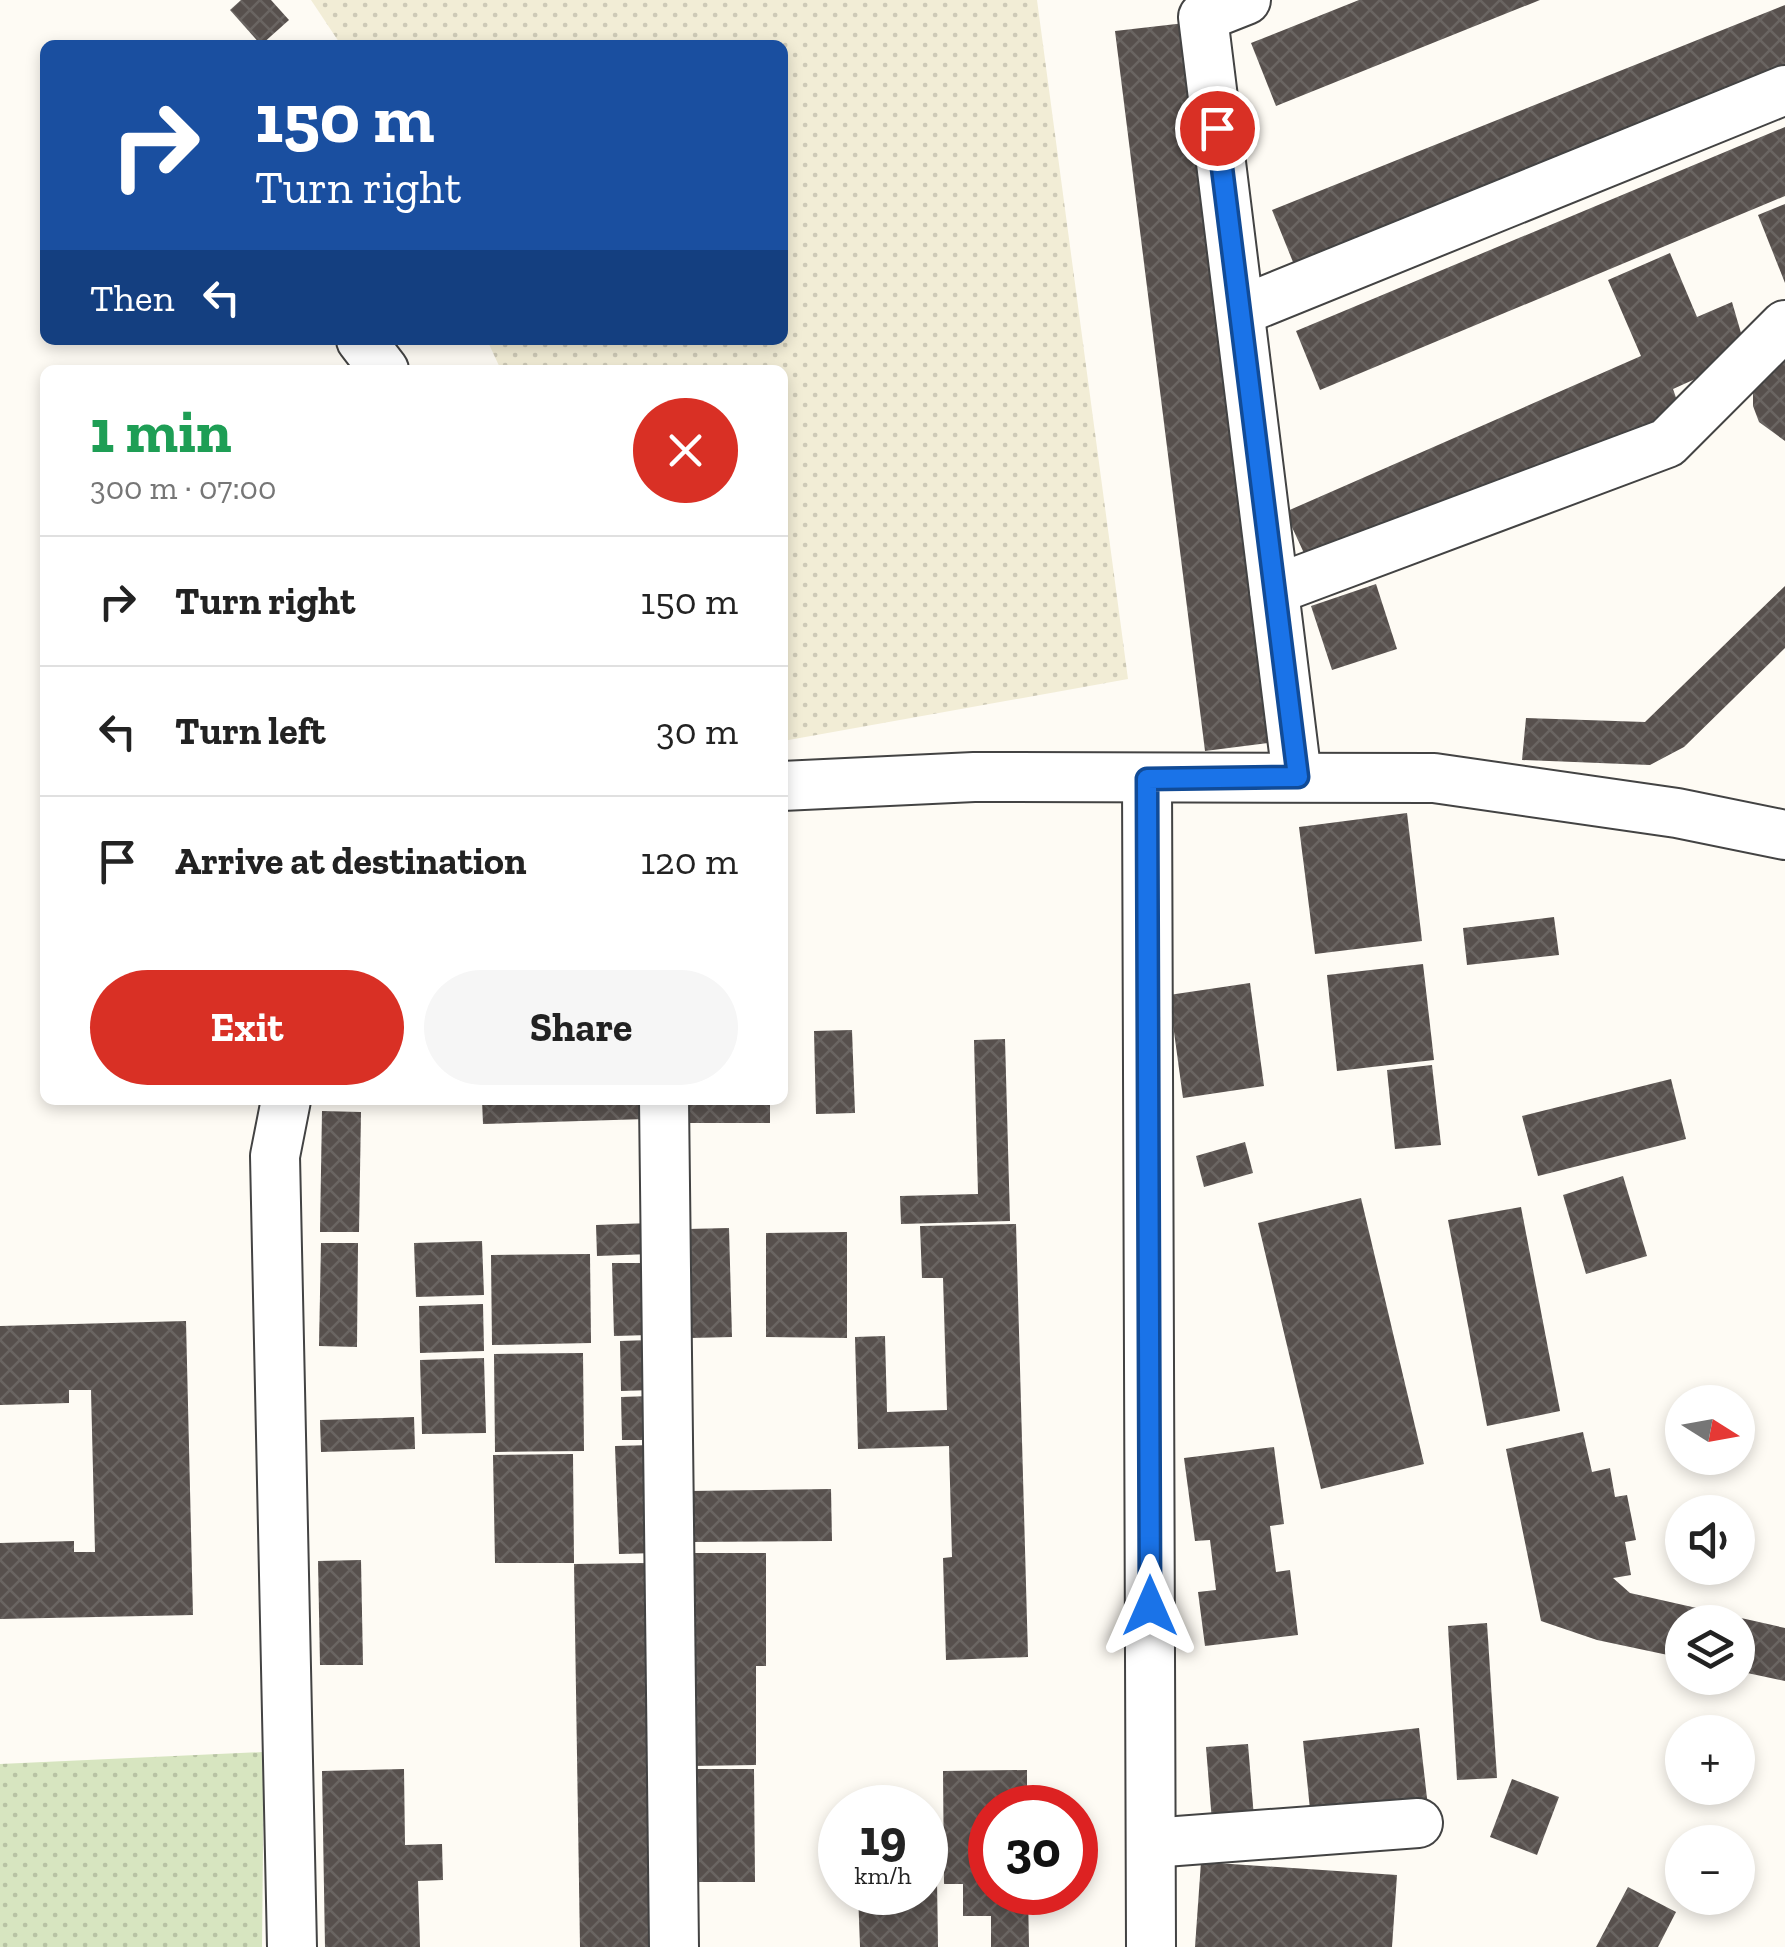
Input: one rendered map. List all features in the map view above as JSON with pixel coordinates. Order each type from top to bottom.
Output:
[{"type":"street","points":[[1246,0],[1204,18],[1298,777]]},
{"type":"street","points":[[1240,311],[1785,90]]},
{"type":"street","points":[[1274,590],[1667,443],[1785,324]]},
{"type":"street","points":[[365,345],[380,365]]},
{"type":"street","points":[[788,786],[974,777],[1434,778],[1677,813],[1785,836]]},
{"type":"street","points":[[1147,779],[1151,1947]]},
{"type":"street","points":[[285,1105],[275,1156],[292,1947]]},
{"type":"street","points":[[664,1105],[674,1947]]},
{"type":"street","points":[[1150,1843],[1418,1823]]},
{"type":"shaded area","points":[[311,0],[1037,0],[1128,679],[788,740],[788,365],[499,365],[489,345],[788,345],[788,40],[338,40]]},
{"type":"green space","points":[[264,1752],[262,1947],[0,1947],[0,1764]]},
{"type":"building","points":[[241,0],[271,0],[289,20],[267,40],[257,40],[230,10]]},
{"type":"building","points":[[1359,0],[1540,0],[1276,106],[1251,43]]},
{"type":"building","points":[[1785,5],[1785,71],[1295,267],[1272,210]]},
{"type":"building","points":[[1185,23],[1275,742],[1205,751],[1115,31]]},
{"type":"building","points":[[1785,127],[1785,196],[1320,390],[1296,331]]},
{"type":"building","points":[[1785,204],[1785,283],[1758,215]]},
{"type":"building","points":[[1670,253],[1697,317],[1732,302],[1741,333],[1724,366],[1673,389],[1682,415],[1309,564],[1285,512],[1641,356],[1608,280]]},
{"type":"building","points":[[1785,354],[1785,441],[1759,422],[1753,406],[1753,388]]},
{"type":"building","points":[[1376,584],[1397,649],[1332,670],[1311,606]]},
{"type":"building","points":[[1785,586],[1785,648],[1684,747],[1650,765],[1522,760],[1526,718],[1645,722]]},
{"type":"building","points":[[1407,813],[1422,941],[1315,954],[1299,827]]},
{"type":"building","points":[[1554,917],[1559,955],[1467,965],[1463,928]]},
{"type":"building","points":[[1423,964],[1434,1060],[1337,1071],[1327,975]]},
{"type":"building","points":[[1250,983],[1264,1086],[1183,1098],[1169,995]]},
{"type":"building","points":[[852,1030],[855,1113],[816,1114],[814,1031]]},
{"type":"building","points":[[1005,1039],[1010,1221],[901,1224],[900,1196],[978,1194],[974,1040]]},
{"type":"building","points":[[1432,1065],[1441,1145],[1395,1149],[1387,1070]]},
{"type":"building","points":[[1671,1079],[1686,1139],[1538,1176],[1522,1116]]},
{"type":"building","points":[[482,1105],[645,1105],[646,1119],[483,1124]]},
{"type":"building","points":[[690,1105],[770,1105],[770,1123],[690,1123]]},
{"type":"building","points":[[322,1111],[361,1112],[359,1232],[320,1232]]},
{"type":"building","points":[[1245,1142],[1253,1173],[1204,1187],[1196,1156]]},
{"type":"building","points":[[1623,1176],[1647,1256],[1586,1274],[1563,1195]]},
{"type":"building","points":[[1361,1198],[1424,1464],[1321,1489],[1258,1223]]},
{"type":"building","points":[[1521,1207],[1560,1411],[1487,1426],[1448,1220]]},
{"type":"building","points":[[650,1223],[651,1254],[597,1256],[596,1225]]},
{"type":"building","points":[[1016,1224],[1028,1657],[946,1660],[943,1558],[952,1557],[949,1446],[858,1449],[855,1337],[885,1336],[887,1412],[947,1410],[943,1278],[922,1278],[920,1226]]},
{"type":"building","points":[[729,1228],[732,1337],[690,1338],[687,1229]]},
{"type":"building","points":[[847,1232],[847,1338],[766,1337],[766,1233]]},
{"type":"building","points":[[482,1241],[484,1295],[416,1297],[414,1243]]},
{"type":"building","points":[[321,1243],[358,1243],[357,1347],[319,1346]]},
{"type":"building","points":[[590,1254],[591,1343],[492,1345],[491,1255]]},
{"type":"building","points":[[612,1263],[648,1263],[650,1335],[614,1336]]},
{"type":"building","points":[[483,1304],[484,1351],[420,1353],[419,1306]]},
{"type":"building","points":[[186,1321],[193,1615],[0,1619],[0,1543],[74,1541],[74,1552],[95,1552],[91,1390],[69,1390],[69,1403],[0,1405],[0,1326]]},
{"type":"building","points":[[651,1340],[653,1390],[621,1391],[620,1341]]},
{"type":"building","points":[[583,1353],[584,1451],[495,1452],[494,1354]]},
{"type":"building","points":[[484,1358],[486,1433],[422,1434],[420,1360]]},
{"type":"building","points":[[652,1396],[653,1440],[622,1440],[621,1397]]},
{"type":"building","points":[[414,1417],[415,1449],[321,1452],[320,1420]]},
{"type":"building","points":[[1583,1432],[1592,1472],[1610,1468],[1615,1497],[1627,1495],[1636,1540],[1625,1542],[1631,1575],[1613,1578],[1630,1593],[1683,1605],[1665,1605],[1665,1654],[1597,1640],[1541,1621],[1506,1449]]},
{"type":"building","points":[[653,1445],[656,1553],[619,1554],[615,1446]]},
{"type":"building","points":[[1274,1447],[1284,1524],[1270,1526],[1276,1572],[1290,1570],[1298,1635],[1205,1646],[1198,1592],[1216,1590],[1210,1540],[1195,1541],[1184,1458]]},
{"type":"building","points":[[573,1454],[574,1563],[495,1563],[493,1455]]},
{"type":"building","points":[[831,1489],[832,1541],[691,1542],[690,1491]]},
{"type":"building","points":[[689,1553],[766,1553],[766,1666],[756,1666],[756,1765],[690,1766]]},
{"type":"building","points":[[361,1560],[363,1665],[320,1665],[318,1561]]},
{"type":"building","points":[[647,1563],[652,1947],[580,1947],[574,1564]]},
{"type":"building","points":[[1755,1621],[1785,1628],[1785,1681],[1755,1675]]},
{"type":"building","points":[[1487,1623],[1497,1778],[1457,1780],[1448,1626]]},
{"type":"building","points":[[1419,1728],[1428,1807],[1311,1819],[1303,1741]]},
{"type":"building","points":[[1248,1744],[1255,1830],[1213,1834],[1206,1747]]},
{"type":"building","points":[[404,1769],[405,1845],[442,1844],[443,1880],[418,1881],[420,1947],[325,1947],[322,1771]]},
{"type":"building","points":[[690,1769],[754,1769],[755,1882],[690,1882]]},
{"type":"building","points":[[1027,1770],[1027,1785],[968,1785],[968,1915],[1028,1915],[1029,1947],[991,1947],[991,1916],[963,1916],[963,1884],[948,1884],[948,1785],[943,1785],[943,1771]]},
{"type":"building","points":[[1512,1779],[1559,1797],[1537,1855],[1490,1837]]},
{"type":"building","points":[[1201,1862],[1397,1875],[1392,1947],[1195,1947]]},
{"type":"building","points":[[1628,1887],[1665,1906],[1665,1915],[1674,1915],[1658,1947],[1596,1947]]},
{"type":"building","points":[[859,1915],[938,1915],[938,1947],[860,1947]]},
{"type":"route","points":[[1150,1606],[1147,779],[1298,777],[1217,128]]}]
